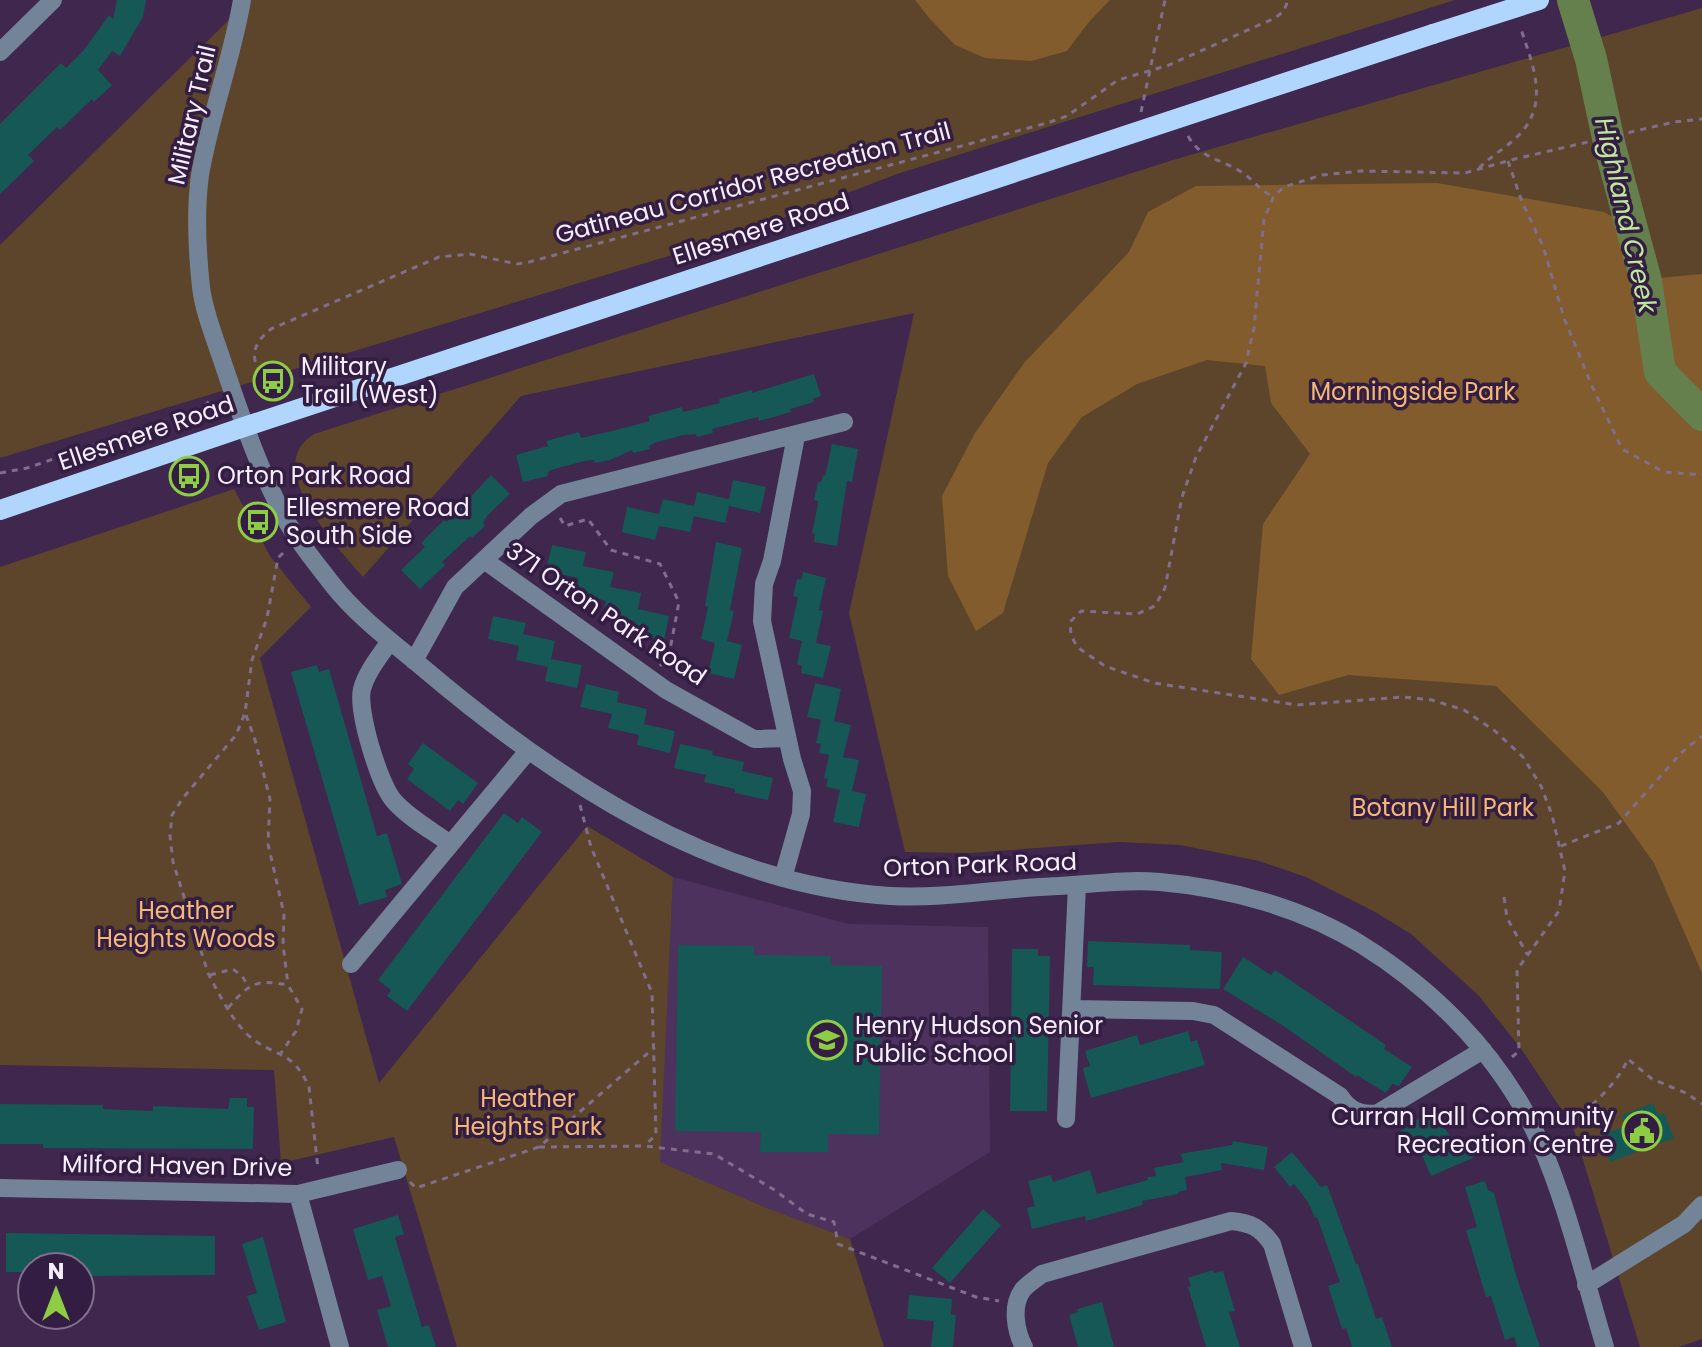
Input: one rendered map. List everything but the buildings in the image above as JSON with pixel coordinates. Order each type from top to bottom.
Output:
[{"type":"main road","name":"Ellesmere Road","points":[[0,510],[1539,0]]},
{"type":"street","points":[[0,52],[53,0]]},
{"type":"street","name":"Military Trail","points":[[242,0],[202,165],[197,211],[205,309],[244,427]]},
{"type":"street","name":"371 Orton Park Road","points":[[414,661],[455,587],[561,494],[844,422]]},
{"type":"street","name":"Orton Park Road","points":[[244,427],[287,522],[298,539],[336,589],[390,641],[528,751],[623,810],[669,833],[711,852],[824,889],[890,896],[939,896],[1137,882],[1175,884],[1258,901],[1312,918],[1361,944],[1420,986],[1469,1031],[1522,1107],[1556,1184],[1605,1347]]},
{"type":"street","points":[[783,878],[802,803],[801,780],[787,738],[762,621],[764,584],[772,561],[796,436]]},
{"type":"street","name":"371 Orton Park Road","points":[[484,560],[650,678],[754,739],[787,738]]},
{"type":"street","points":[[390,641],[367,676],[361,693],[362,708],[382,779],[397,804],[449,843]]},
{"type":"street","points":[[351,964],[528,751]]},
{"type":"street","points":[[1066,1119],[1077,886]]},
{"type":"street","points":[[1073,1009],[1193,1011],[1214,1015],[1340,1096],[1354,1110],[1365,1114],[1378,1113],[1483,1050]]},
{"type":"street","name":"Milford Haven Drive","points":[[0,1188],[298,1194],[398,1170]]},
{"type":"street","points":[[298,1194],[340,1347]]},
{"type":"street","points":[[1586,1285],[1684,1224],[1702,1205]]},
{"type":"street","points":[[1024,1347],[1015,1323],[1018,1304],[1022,1291],[1042,1274],[1231,1221],[1251,1223],[1272,1244],[1303,1347]]},
{"type":"path","points":[[1137,131],[1165,0]]},
{"type":"path","name":"Gatineau Corridor Recreation Trail","points":[[268,382],[257,371],[254,358],[260,337],[271,329],[439,257],[470,254],[517,264],[529,262],[1047,123],[1067,116],[1118,80],[1169,65],[1275,18],[1284,11],[1288,0]]},
{"type":"path","points":[[1477,170],[1517,137],[1535,112],[1537,78],[1519,26]]},
{"type":"path","points":[[1179,117],[1193,144],[1206,157],[1243,173],[1260,190],[1274,196]]},
{"type":"path","points":[[1498,1070],[1519,1051],[1517,970],[1559,911],[1565,871],[1561,846],[1541,786],[1523,757],[1495,731],[1464,710],[1432,700],[1403,697],[1297,705],[1154,683],[1105,666],[1075,645],[1070,622],[1078,612],[1137,614],[1155,606],[1165,588],[1182,497],[1196,457],[1246,363],[1254,328],[1264,219],[1274,196],[1284,187],[1322,175],[1361,171],[1465,173],[1674,122],[1702,119]]},
{"type":"path","points":[[1508,161],[1522,202],[1543,246],[1564,318],[1622,449],[1664,472],[1702,475]]},
{"type":"path","points":[[0,473],[27,468],[203,408],[210,400]]},
{"type":"path","points":[[550,502],[565,526],[588,519],[611,550],[660,564],[679,602],[669,655],[650,678]]},
{"type":"path","points":[[298,539],[278,558],[267,618],[252,660],[245,713],[236,735],[183,798],[172,815],[170,836],[173,862],[209,975],[227,1008],[251,1037],[296,1065],[309,1087],[322,1188]]},
{"type":"path","points":[[245,713],[270,799],[268,844],[284,914],[283,944],[288,985],[302,1009],[296,1031],[281,1053]]},
{"type":"path","points":[[1561,846],[1619,823],[1681,753],[1702,736]]},
{"type":"path","points":[[573,779],[591,847],[652,993],[656,1135],[644,1146]]},
{"type":"path","points":[[1504,897],[1507,918],[1527,954]]},
{"type":"path","points":[[209,975],[233,969],[249,987]]},
{"type":"path","points":[[227,1008],[249,987],[263,980],[288,985]]},
{"type":"path","points":[[539,1147],[655,1047]]},
{"type":"path","points":[[1564,1127],[1612,1085],[1628,1059],[1652,1079],[1686,1093],[1702,1104]]},
{"type":"path","points":[[398,1170],[416,1188],[539,1147],[644,1146],[714,1154],[773,1189],[807,1214],[834,1222],[838,1244],[976,1297],[1018,1304]]},
{"type":"shaded area","name":"Henry Hudson Senior Public School","points":[[673,877],[849,924],[988,927],[990,1152],[850,1239],[659,1162]]},
{"type":"green space","points":[[249,0],[1455,0],[897,174],[738,235],[0,458],[0,245]]},
{"type":"green space","points":[[915,0],[1110,0],[1067,51],[1031,61],[985,58],[955,45]]},
{"type":"green space","name":"Morningside Park","points":[[1702,8],[1702,1339],[1679,1347],[1640,1347],[1573,1127],[1522,1050],[1478,995],[1411,934],[1306,877],[1259,861],[1180,845],[1119,842],[970,853],[905,852],[849,613],[914,313],[521,396],[363,577],[322,527],[299,485],[295,466],[300,448],[314,434],[1173,160]]},
{"type":"green space","name":"Morningside Park","points":[[1437,183],[1604,212],[1647,237],[1659,278],[1702,274],[1702,973],[1654,863],[1603,792],[1496,686],[1348,675],[1279,695],[1251,659],[1263,524],[1310,454],[1271,403],[1265,366],[1207,360],[1137,384],[1082,417],[1048,463],[1003,613],[976,631],[948,576],[942,496],[975,433],[1024,363],[1129,252],[1148,212],[1196,186]]},
{"type":"green space","points":[[234,489],[270,556],[311,607],[260,658],[379,1083],[587,826],[673,877],[660,1162],[767,1208],[850,1239],[884,1347],[457,1347],[394,1137],[281,1163],[274,1070],[0,1065],[0,567]]},
{"type":"waterway","name":"Highland Creek","points":[[1573,0],[1591,59],[1610,147],[1646,281],[1660,372],[1702,415]]},
{"type":"place","name":"Military Trail (West)","points":[[273,381]]},
{"type":"place","name":"Orton Park Road","points":[[189,476]]},
{"type":"place","name":"Ellesmere Road South Side","points":[[258,522]]},
{"type":"place","name":"Henry Hudson Senior Public School","points":[[827,1040]]},
{"type":"place","name":"Curran Hall Community Recreation Centre","points":[[1642,1131]]},
{"type":"park label","name":"Botany Hill Park","points":[[1443,808]]},
{"type":"park label","name":"Heather Heights Woods","points":[[186,925]]},
{"type":"park label","name":"Heather Heights Park","points":[[528,1113]]}]
